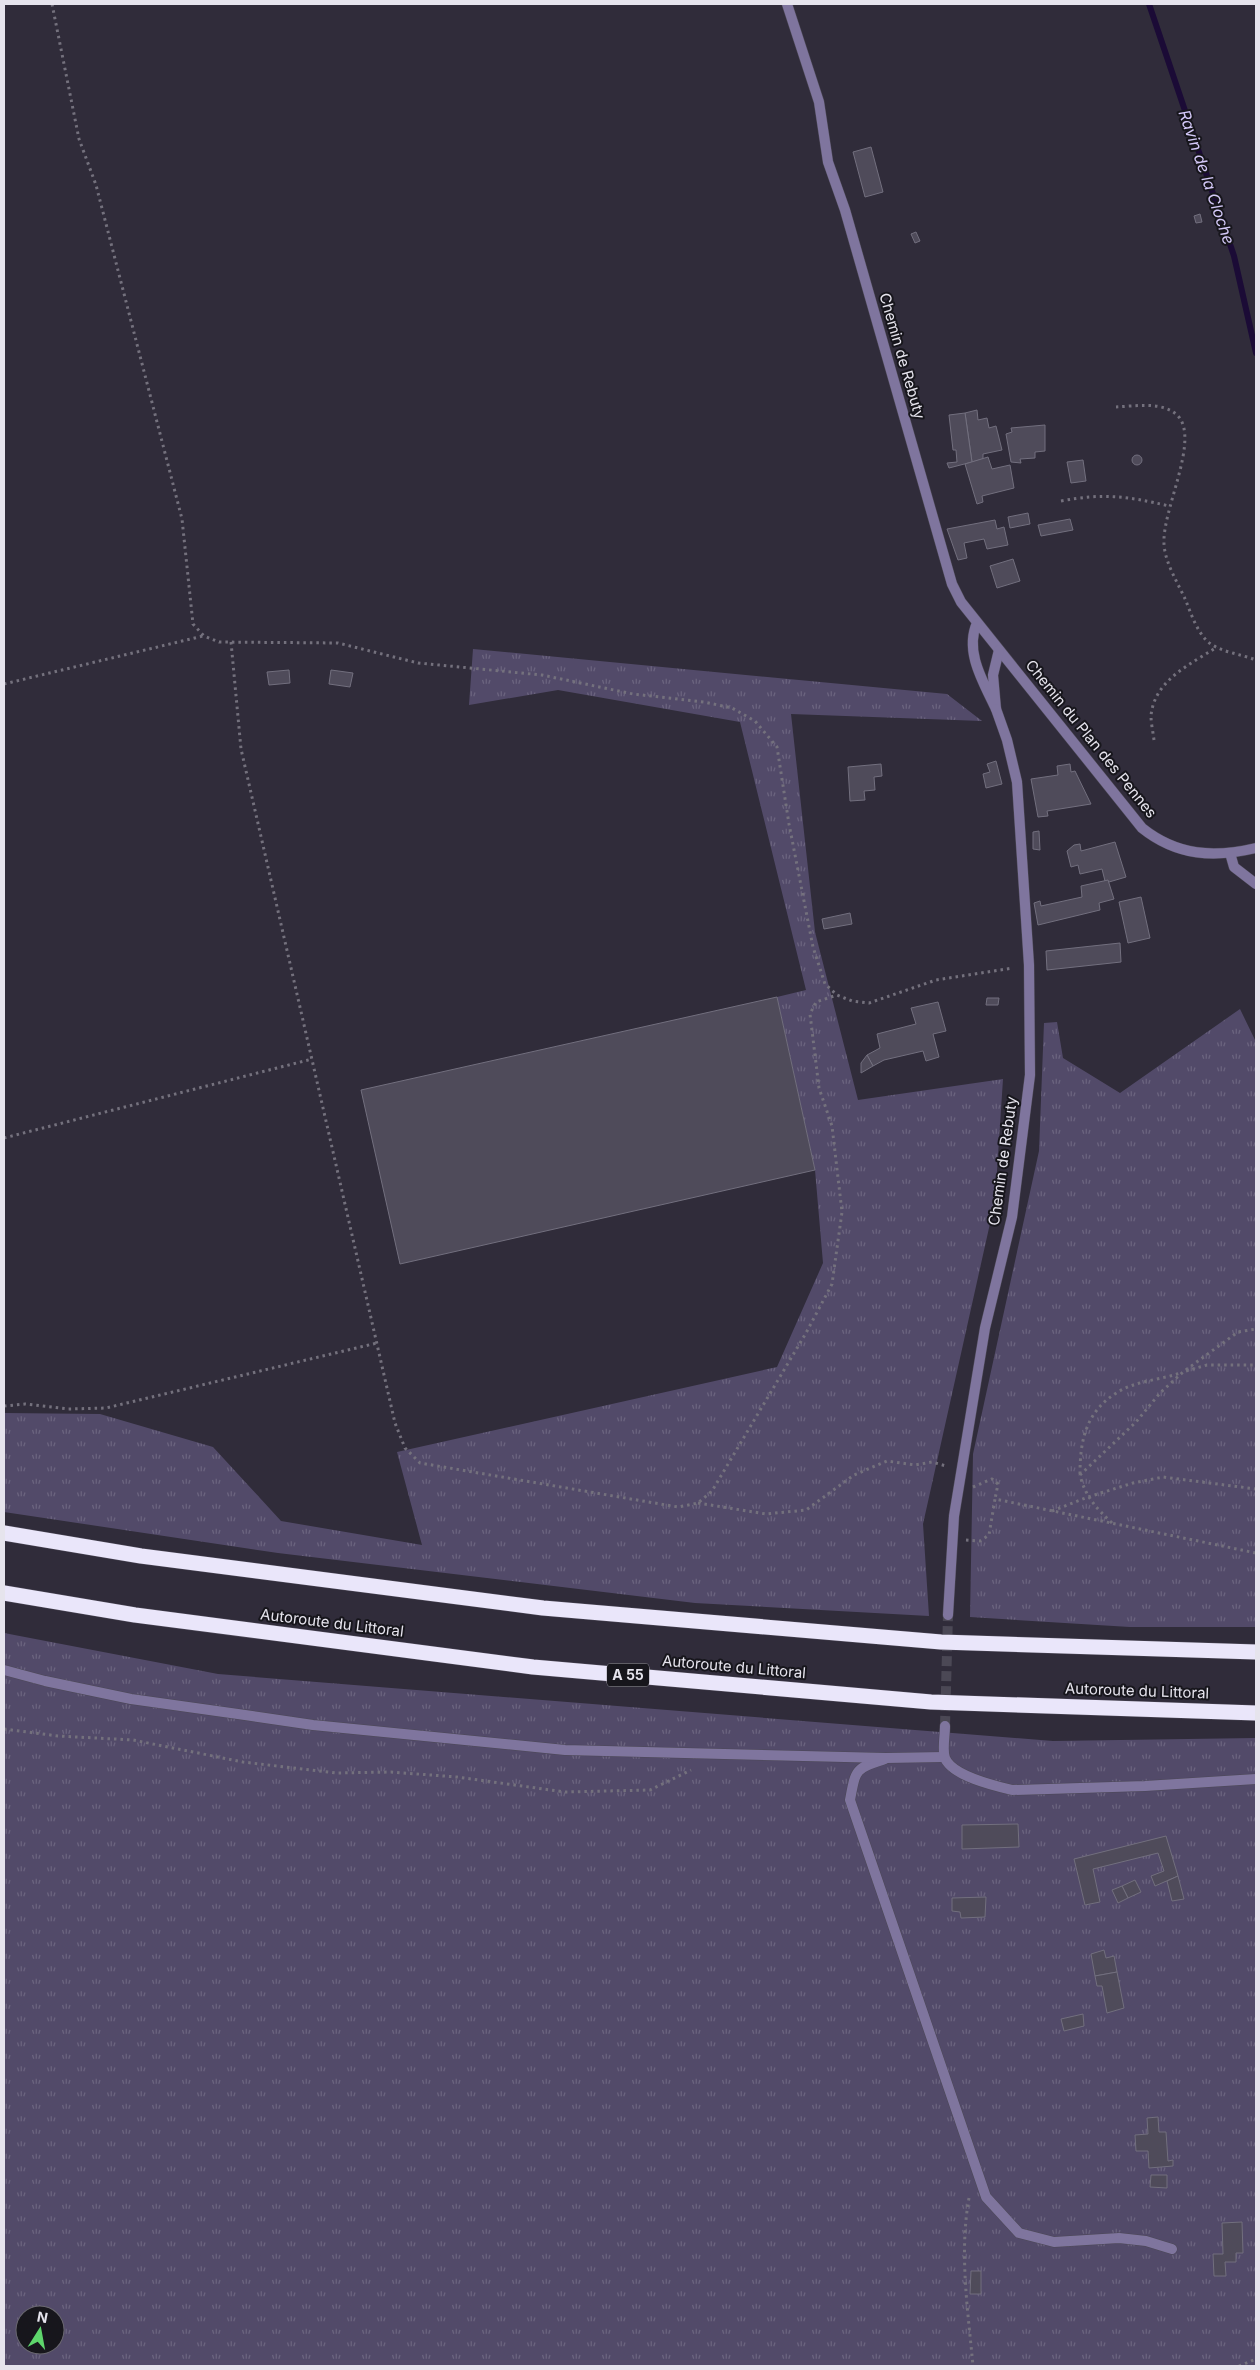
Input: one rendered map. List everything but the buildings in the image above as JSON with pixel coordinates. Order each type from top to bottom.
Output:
[{"type":"highway","points":[[4,1533],[151,1557],[544,1608],[941,1642],[1256,1652]]},
{"type":"highway","name":"Autoroute du Littoral","points":[[4,1593],[135,1615],[533,1667],[931,1702],[1256,1713]]},
{"type":"street","name":"Chemin de Rebuty","points":[[787,4],[819,102],[828,162],[845,210],[951,579],[961,602],[977,623],[972,637],[976,663],[1007,740],[1017,782],[1029,965],[1030,1075],[1012,1217],[985,1328],[958,1489],[954,1516],[948,1615]]},
{"type":"street","name":"Chemin du Plan des Pennes","points":[[977,623],[1142,828],[1153,837],[1189,852],[1230,853],[1256,848]]},
{"type":"street","name":"Chemin de Rebuty","points":[[996,709],[993,675],[998,650]]},
{"type":"street","points":[[1230,853],[1234,867],[1256,884]]},
{"type":"street","points":[[4,1670],[45,1681],[131,1699],[313,1725],[564,1750],[886,1758],[944,1757]]},
{"type":"street","points":[[945,1726],[944,1757],[950,1767],[993,1786],[1012,1790],[1145,1786],[1256,1779]]},
{"type":"street","points":[[886,1758],[861,1767],[854,1775],[850,1800],[986,2197],[1019,2233],[1054,2242],[1119,2238],[1146,2241],[1172,2248]]},
{"type":"path","points":[[52,4],[78,139],[96,185],[182,519],[193,624],[204,636],[219,642],[338,643],[418,663],[542,675],[632,694],[704,702],[732,708],[754,721],[777,747],[789,824],[813,947],[825,984],[837,995],[852,1001],[869,1003],[936,980],[1029,965]]},
{"type":"path","points":[[1116,407],[1152,406],[1168,409],[1177,415],[1183,423],[1186,434],[1185,452],[1169,506],[1164,546],[1169,563],[1196,624],[1207,640],[1217,647],[1256,660]]},
{"type":"path","points":[[1061,501],[1091,495],[1114,495],[1133,497],[1169,506]]},
{"type":"path","points":[[4,684],[204,636]]},
{"type":"path","points":[[231,642],[241,749],[395,1423],[405,1448],[420,1463],[678,1507],[698,1504],[766,1514],[806,1510],[854,1475],[887,1460],[915,1465],[932,1462],[962,1470]]},
{"type":"path","points":[[1154,740],[1152,715],[1158,692],[1171,678],[1217,647]]},
{"type":"path","points":[[698,1504],[712,1491],[806,1333],[832,1284],[842,1212],[832,1126],[819,1088],[810,1014],[816,1002],[837,995]]},
{"type":"path","points":[[4,1138],[312,1060]]},
{"type":"path","points":[[1080,1475],[1136,1422],[1160,1393],[1183,1372],[1238,1332],[1256,1329]]},
{"type":"path","points":[[4,1406],[25,1404],[68,1410],[106,1408],[377,1343]]},
{"type":"path","points":[[1112,1524],[1093,1505],[1083,1489],[1080,1475],[1080,1448],[1087,1427],[1099,1406],[1118,1391],[1207,1365],[1256,1365]]},
{"type":"path","points":[[1052,1511],[1133,1483],[1163,1478],[1256,1489]]},
{"type":"path","points":[[953,1539],[980,1541],[989,1535],[998,1484],[992,1479],[975,1486],[958,1489]]},
{"type":"path","points":[[995,1499],[1256,1553]]},
{"type":"path","points":[[4,1729],[58,1736],[133,1740],[243,1762],[337,1772],[391,1772],[456,1776],[565,1792],[650,1790],[724,1754]]},
{"type":"path","points":[[970,2192],[966,2212],[965,2255],[968,2312],[974,2366]]},
{"type":"path","points":[[1239,2366],[1256,2359]]},
{"type":"green space","points":[[473,649],[947,694],[982,721],[791,714],[815,932],[858,1100],[1003,1079],[995,1201],[923,1524],[929,1616],[695,1603],[278,1553],[4,1512],[4,1413],[100,1414],[213,1447],[281,1521],[422,1545],[397,1452],[777,1367],[823,1263],[815,1170],[777,997],[806,990],[740,722],[558,690],[469,705]]},
{"type":"green space","points":[[1240,1009],[1256,1042],[1256,1627],[1130,1627],[970,1617],[973,1454],[1039,1151],[1044,1023],[1057,1022],[1063,1058],[1120,1093]]},
{"type":"green space","points":[[4,1633],[218,1674],[1053,1741],[1256,1738],[1256,2366],[4,2366]]},
{"type":"waterway","name":"Ravin de la Cloche","points":[[1149,4],[1234,256],[1256,353]]},
{"type":"tunnel","points":[[945,1726],[948,1615]]}]
